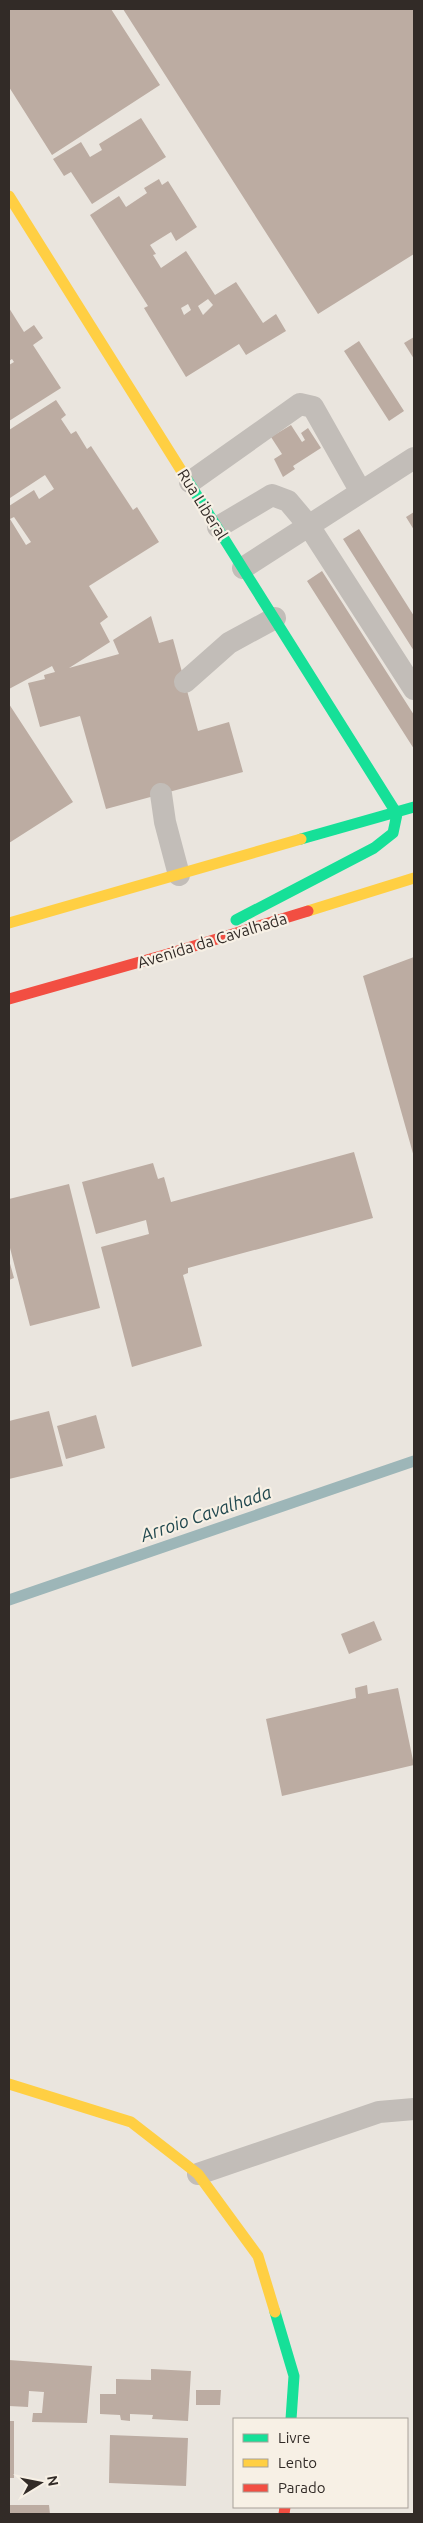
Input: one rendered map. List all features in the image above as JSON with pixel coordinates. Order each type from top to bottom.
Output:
[{"type":"street","name":"Rua Liberal","points":[[9,196],[190,482],[396,814]]},
{"type":"street","points":[[9,923],[396,814],[414,807]]},
{"type":"street","points":[[168,954],[374,848],[393,833],[396,814]]},
{"type":"street","name":"Avenida da Cavalhada","points":[[9,999],[168,954],[414,878]]},
{"type":"street","points":[[9,2084],[131,2122],[198,2174],[258,2256],[294,2376],[291,2418]]},
{"type":"lane","points":[[190,482],[300,404],[313,407],[361,492]]},
{"type":"lane","points":[[243,568],[414,458]]},
{"type":"lane","points":[[218,527],[272,495],[288,501],[309,526],[414,689]]},
{"type":"lane","points":[[185,682],[229,644],[275,618]]},
{"type":"lane","points":[[161,794],[165,822],[179,875]]},
{"type":"lane","points":[[198,2174],[379,2112],[414,2109]]},
{"type":"building","points":[[9,9],[111,9],[160,85],[52,155],[9,87]]},
{"type":"building","points":[[123,9],[414,9],[414,254],[318,314]]},
{"type":"building","points":[[141,118],[166,157],[92,204],[71,172],[64,176],[53,159],[81,142],[90,157],[102,150],[99,144]]},
{"type":"building","points":[[159,179],[162,185],[168,181],[197,227],[176,241],[171,232],[150,245],[156,254],[153,255],[161,268],[186,251],[215,295],[236,282],[263,323],[276,314],[286,331],[246,355],[239,344],[186,377],[144,308],[148,306],[90,215],[119,196],[126,207],[147,193],[144,188]],"holes":[[[208,299],[213,305],[203,315],[198,306]],[[188,304],[191,310],[184,315],[181,308]]]},
{"type":"building","points":[[9,308],[24,332],[34,325],[43,338],[33,345],[61,388],[9,421],[9,365],[14,362],[12,359],[9,361]]},
{"type":"building","points":[[414,337],[414,359],[404,343]]},
{"type":"building","points":[[359,341],[404,411],[389,421],[344,351]]},
{"type":"building","points":[[56,400],[66,415],[61,419],[71,434],[76,431],[87,449],[91,446],[133,510],[137,507],[159,542],[89,586],[108,617],[100,623],[110,642],[69,668],[119,654],[113,640],[151,616],[159,643],[173,639],[198,731],[229,722],[243,772],[106,809],[80,716],[40,727],[28,683],[45,679],[44,675],[55,672],[52,666],[9,689],[9,506],[34,490],[39,499],[54,489],[45,475],[10,498],[9,430]],"holes":[[[14,517],[31,542],[26,545],[10,519]]]},
{"type":"building","points":[[291,425],[302,442],[305,440],[301,433],[308,428],[321,448],[293,466],[295,469],[283,477],[274,459],[282,454],[271,437]]},
{"type":"building","points":[[414,512],[414,530],[406,517]]},
{"type":"building","points":[[359,529],[414,616],[414,651],[343,539]]},
{"type":"building","points":[[322,571],[414,715],[414,749],[307,581]]},
{"type":"building","points":[[9,704],[73,802],[9,843]]},
{"type":"building","points":[[414,957],[414,1157],[363,976]]},
{"type":"building","points":[[354,1152],[373,1218],[188,1268],[188,1273],[183,1275],[202,1346],[132,1367],[101,1247],[149,1234],[146,1220],[96,1234],[82,1182],[153,1163],[158,1179],[164,1177],[171,1202]]},
{"type":"building","points":[[69,1184],[100,1308],[30,1326],[9,1244],[9,1199]]},
{"type":"building","points":[[9,1260],[14,1278],[9,1280]]},
{"type":"building","points":[[49,1411],[63,1466],[9,1479],[9,1421]]},
{"type":"building","points":[[96,1415],[105,1448],[66,1459],[57,1426]]},
{"type":"building","points":[[374,1621],[382,1640],[349,1654],[341,1634]]},
{"type":"building","points":[[367,1685],[368,1694],[398,1688],[414,1765],[282,1796],[266,1719],[356,1698],[355,1688]]},
{"type":"building","points":[[9,2360],[92,2366],[87,2423],[32,2422],[33,2413],[42,2413],[44,2392],[29,2391],[28,2407],[9,2406]]},
{"type":"building","points":[[151,2369],[191,2371],[188,2421],[152,2419],[153,2415],[130,2414],[130,2421],[121,2420],[120,2415],[100,2414],[100,2394],[116,2394],[116,2379],[151,2380]]},
{"type":"building","points":[[196,2390],[221,2390],[220,2405],[196,2405]]},
{"type":"building","points":[[9,2421],[14,2421],[14,2478],[9,2478]]},
{"type":"building","points":[[110,2435],[188,2438],[186,2486],[109,2483]]},
{"type":"building","points":[[9,2505],[49,2505],[50,2514],[9,2514]]},
{"type":"waterway","name":"Arroio Cavalhada","points":[[9,1600],[414,1461]]},
{"type":"traffic: fast","points":[[186,478],[397,814]]},
{"type":"traffic: fast","points":[[301,839],[414,807]]},
{"type":"traffic: fast","points":[[236,920],[374,848],[393,833],[397,814]]},
{"type":"traffic: fast","points":[[275,2312],[294,2376],[291,2418]]},
{"type":"traffic: slow","points":[[9,196],[186,478]]},
{"type":"traffic: slow","points":[[9,923],[301,839]]},
{"type":"traffic: slow","points":[[308,911],[414,878]]},
{"type":"traffic: slow","points":[[9,2084],[131,2122],[198,2174],[258,2256],[275,2312]]},
{"type":"traffic: jam","points":[[9,999],[168,954],[308,911]]},
{"type":"traffic: jam","points":[[284,2514],[285,2508]]}]
